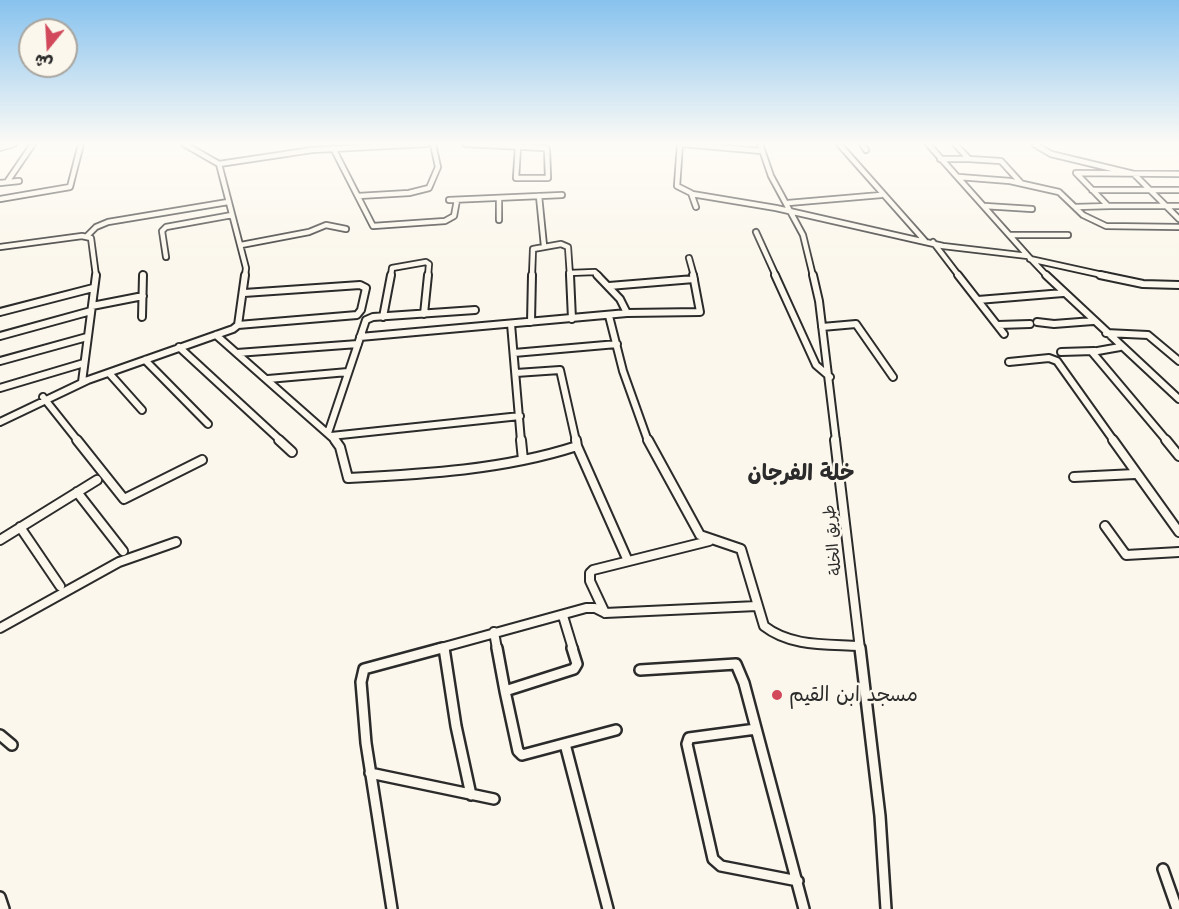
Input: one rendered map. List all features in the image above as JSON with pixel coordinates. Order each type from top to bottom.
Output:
[{"type":"street","points":[[0,199],[70,186]]},
{"type":"street","points":[[224,186],[246,268],[238,325]]},
{"type":"street","points":[[354,186],[370,224],[378,228],[450,219],[454,216],[457,200]]},
{"type":"street","points":[[358,196],[409,193],[430,186]]},
{"type":"street","points":[[677,186],[692,194],[738,200],[933,243],[1029,257],[1143,284],[1179,285]]},
{"type":"street","name":"طريق الخلة","points":[[778,186],[794,213],[811,261],[830,377],[880,816],[886,909]]},
{"type":"street","points":[[874,186],[925,241]]},
{"type":"street","points":[[967,186],[1063,293],[1179,399]]},
{"type":"street","points":[[1035,186],[1059,192],[1083,215],[1106,226],[1179,227]]},
{"type":"street","points":[[1089,186],[1107,205],[1112,206]]},
{"type":"street","points":[[1146,186],[1179,219]]},
{"type":"street","points":[[1092,190],[1179,190]]},
{"type":"street","points":[[692,194],[696,207]]},
{"type":"street","points":[[449,200],[562,195]]},
{"type":"street","points":[[788,202],[881,195]]},
{"type":"street","points":[[539,196],[544,246]]},
{"type":"street","points":[[499,198],[499,220]]},
{"type":"street","points":[[0,247],[87,236],[96,227],[108,222],[228,202]]},
{"type":"street","points":[[985,206],[1032,209]]},
{"type":"street","points":[[1075,207],[1179,206]]},
{"type":"street","points":[[166,256],[162,231],[166,227],[232,215]]},
{"type":"street","points":[[241,245],[309,232],[326,225],[346,229]]},
{"type":"street","points":[[756,232],[816,364],[830,377]]},
{"type":"street","points":[[1010,235],[1068,235]]},
{"type":"street","points":[[82,382],[93,288],[94,254],[92,240],[87,236]]},
{"type":"street","points":[[933,243],[1004,334]]},
{"type":"street","points":[[531,322],[533,249],[544,246],[568,246],[572,319]]},
{"type":"street","points":[[237,353],[627,313],[700,312],[689,258]]},
{"type":"street","points":[[383,317],[392,268],[426,262],[429,264],[424,314]]},
{"type":"street","points":[[569,273],[595,272],[620,299],[627,313]]},
{"type":"street","points":[[142,317],[144,274]]},
{"type":"street","points":[[609,286],[694,279]]},
{"type":"street","points":[[0,422],[43,397],[179,347],[230,332],[238,325],[357,315],[361,310],[366,288],[360,285],[244,293]]},
{"type":"street","points":[[0,312],[93,288]]},
{"type":"street","points":[[978,300],[1063,293]]},
{"type":"street","points":[[0,336],[143,296]]},
{"type":"street","points":[[330,434],[366,320],[475,310]]},
{"type":"street","points":[[609,316],[646,437],[700,535],[709,541]]},
{"type":"street","points":[[998,325],[1093,321]]},
{"type":"street","points":[[511,324],[523,460]]},
{"type":"street","points":[[822,327],[858,325],[893,377]]},
{"type":"street","points":[[1106,333],[1148,335],[1179,361]]},
{"type":"street","points":[[216,335],[330,434],[339,447],[348,478],[523,460],[577,446]]},
{"type":"street","points":[[0,361],[87,337]]},
{"type":"street","points":[[514,353],[617,344]]},
{"type":"street","points":[[179,347],[292,452]]},
{"type":"street","points":[[1061,352],[1120,347]]},
{"type":"street","points":[[1094,351],[1092,354],[1179,456]]},
{"type":"street","points":[[1009,362],[1049,358],[1057,361],[1179,532]]},
{"type":"street","points":[[145,360],[208,424]]},
{"type":"street","points":[[0,388],[84,363]]},
{"type":"street","points":[[516,373],[560,369],[577,446],[628,561]]},
{"type":"street","points":[[268,379],[348,372]]},
{"type":"street","points":[[109,373],[142,410]]},
{"type":"street","points":[[43,397],[124,499],[202,460]]},
{"type":"street","points":[[330,434],[519,416]]},
{"type":"street","points":[[1074,477],[1136,474]]},
{"type":"street","points":[[0,540],[97,480]]},
{"type":"street","points":[[77,492],[123,551]]},
{"type":"street","points":[[1105,526],[1126,555],[1179,552]]},
{"type":"street","points":[[20,527],[60,586]]},
{"type":"street","points":[[605,613],[590,581],[590,573],[593,570],[709,541],[732,544],[741,549],[764,626],[771,632],[810,642],[859,646]]},
{"type":"street","points":[[0,628],[119,562],[177,542]]},
{"type":"street","points":[[392,909],[361,711],[362,672],[369,667],[586,608],[595,608],[605,613],[757,606]]},
{"type":"street","points":[[505,691],[574,669],[577,664],[563,616]]},
{"type":"street","points":[[494,632],[518,751],[522,755],[616,730]]},
{"type":"street","points":[[444,647],[456,726],[471,795]]},
{"type":"street","points":[[639,670],[735,664],[756,729],[804,909]]},
{"type":"street","points":[[756,729],[688,738],[687,744],[713,859],[721,866],[798,881]]},
{"type":"street","points":[[0,735],[12,745]]},
{"type":"street","points":[[565,744],[608,909]]},
{"type":"street","points":[[370,773],[494,799]]},
{"type":"street","points":[[1163,869],[1177,909]]},
{"type":"street","points":[[0,897],[4,909]]},
{"type":"place","name":"مسجد ابن القيم","points":[[777,695]]},
{"type":"district","name":"خلة الفرجان","points":[[801,474]]}]
